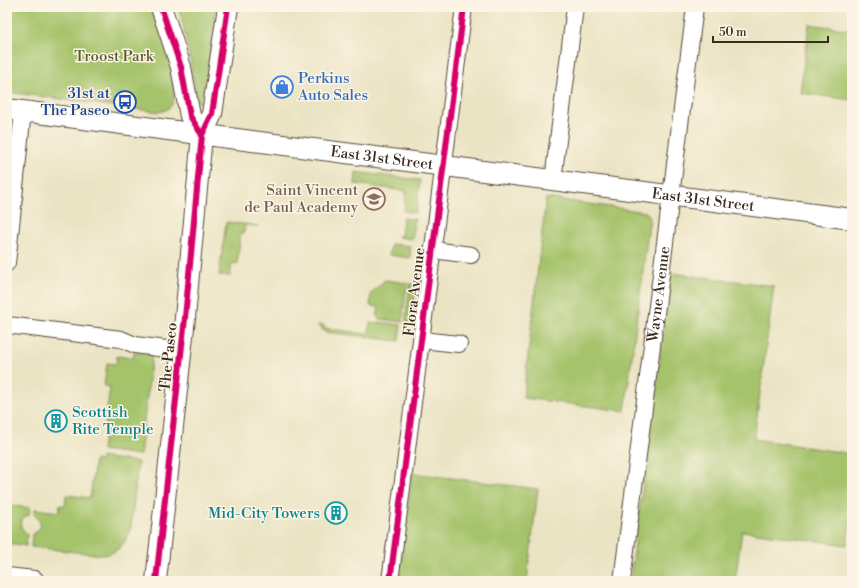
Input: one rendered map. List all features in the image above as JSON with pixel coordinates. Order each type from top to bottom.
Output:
[{"type":"main road","points":[[161,7],[181,67],[190,116],[202,135]]},
{"type":"main road","name":"The Paseo","points":[[156,581],[182,351],[202,135],[212,114],[228,7]]},
{"type":"main road","name":"East 31st Street","points":[[15,110],[852,219]]},
{"type":"main road","points":[[7,578],[34,581]]},
{"type":"street","name":"Flora Avenue","points":[[390,581],[464,7]]},
{"type":"street","points":[[553,180],[575,7]]},
{"type":"street","name":"Wayne Avenue","points":[[622,581],[695,7]]},
{"type":"street","points":[[7,263],[15,110]]},
{"type":"street","points":[[432,250],[471,256]]},
{"type":"street","points":[[7,325],[121,339],[135,345],[182,351]]},
{"type":"street","points":[[421,340],[459,344]]},
{"type":"green space","name":"Troost Park","points":[[7,7],[150,7],[170,54],[174,96],[172,105],[166,110],[159,112],[7,92]]},
{"type":"green space","name":"Troost Park","points":[[177,7],[216,7],[205,103],[197,102],[188,47],[180,13]]},
{"type":"green space","points":[[809,24],[852,30],[852,100],[800,93]]},
{"type":"green space","points":[[356,172],[420,180],[416,213],[404,211],[406,191],[355,184]]},
{"type":"green space","points":[[546,198],[646,212],[650,217],[625,411],[523,398]]},
{"type":"green space","points":[[403,218],[415,219],[412,239],[398,236],[401,236]]},
{"type":"green space","points":[[227,222],[258,226],[245,225],[244,233],[241,233],[237,264],[232,263],[230,276],[219,275]]},
{"type":"green space","points":[[391,244],[411,246],[410,258],[389,255]]},
{"type":"green space","points":[[671,273],[774,286],[754,439],[852,454],[852,506],[847,545],[742,531],[735,581],[630,581]]},
{"type":"green space","points":[[385,280],[407,283],[402,322],[380,319],[377,317],[379,307],[370,306],[371,293]]},
{"type":"green space","points":[[410,284],[416,284],[411,323],[405,323]]},
{"type":"green space","points":[[379,322],[401,325],[399,341],[325,332],[318,326],[324,325],[324,328],[368,334],[370,323],[378,324]]},
{"type":"green space","points":[[134,352],[152,354],[140,455],[102,450],[110,387],[104,386],[107,363],[116,364],[117,356],[133,358]]},
{"type":"green space","points":[[101,457],[138,462],[131,527],[122,546],[114,552],[103,555],[31,547],[32,534],[38,531],[40,526],[39,520],[34,515],[35,509],[59,512],[60,505],[65,506],[66,495],[90,498],[95,460],[101,461]]},
{"type":"green space","points":[[412,473],[538,489],[527,581],[399,581]]},
{"type":"green space","points":[[7,505],[30,508],[29,515],[22,519],[20,523],[22,529],[27,534],[26,546],[7,543]]},
{"type":"cycle path","points":[[161,7],[181,67],[190,116],[202,135]]},
{"type":"cycle path","points":[[156,581],[185,318],[202,135],[212,114],[228,7]]},
{"type":"cycle path","points":[[390,581],[464,7]]},
{"type":"place","name":"Perkins Auto Sales","points":[[282,87]]},
{"type":"place","name":"31st at The Paseo","points":[[125,102]]},
{"type":"place","name":"Saint Vincent de Paul Academy","points":[[374,199]]},
{"type":"place","name":"Scottish Rite Temple","points":[[56,421]]},
{"type":"place","name":"Mid-City Towers","points":[[336,513]]}]
